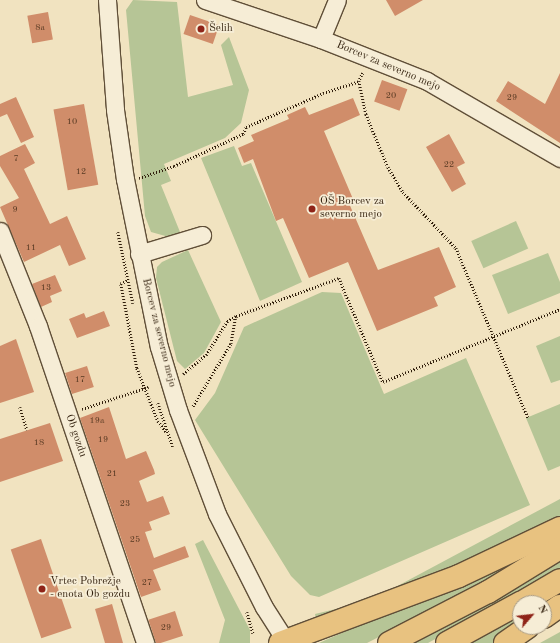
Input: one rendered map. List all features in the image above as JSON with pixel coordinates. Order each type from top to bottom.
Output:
[{"type":"highway","points":[[284,642],[459,576],[560,528]]},
{"type":"highway","points":[[389,643],[488,592],[560,548]]},
{"type":"highway","points":[[534,595],[560,580]]},
{"type":"highway","points":[[447,643],[512,607]]},
{"type":"highway","points":[[505,643],[516,635]]},
{"type":"street","name":"Borcev za severno mejo","points":[[107,0],[115,110],[139,254],[159,346],[198,464],[217,514],[284,642]]},
{"type":"street","name":"Borcev za severno mejo","points":[[205,0],[322,39],[427,81],[560,158]]},
{"type":"street","points":[[322,39],[337,0]]},
{"type":"street","name":"Ob gozdu","points":[[0,231],[38,326],[145,643]]},
{"type":"street","points":[[139,254],[202,235]]},
{"type":"path","points":[[364,71],[359,81],[366,114],[388,168],[403,192],[456,248],[528,418]]},
{"type":"path","points":[[135,180],[174,166],[243,134],[246,127],[323,93],[359,81]]},
{"type":"path","points":[[183,374],[206,355],[227,321],[236,316],[339,278],[383,382],[560,309]]},
{"type":"path","points":[[127,281],[121,284],[137,368],[147,387],[158,421],[168,435]]},
{"type":"path","points":[[188,413],[202,397],[231,344],[236,316]]},
{"type":"path","points":[[67,414],[147,387]]},
{"type":"path","points":[[20,407],[27,430]]},
{"type":"green space","points":[[133,0],[177,2],[188,97],[233,85],[221,45],[229,37],[249,90],[241,123],[225,138],[164,164],[171,181],[161,185],[180,232],[169,237],[151,232],[145,216],[126,10]]},
{"type":"green space","points":[[234,146],[242,166],[251,163],[302,282],[260,301],[201,158]]},
{"type":"green space","points":[[516,221],[528,248],[483,268],[471,241]]},
{"type":"green space","points":[[188,250],[221,322],[204,353],[185,369],[177,361],[156,278],[157,267],[162,262]]},
{"type":"green space","points":[[548,253],[560,282],[560,293],[508,314],[492,275]]},
{"type":"green space","points":[[322,292],[341,293],[384,394],[466,358],[530,505],[319,597],[310,595],[291,576],[195,420],[215,393],[244,327]]},
{"type":"green space","points":[[560,336],[560,380],[551,383],[536,346]]},
{"type":"green space","points":[[560,404],[560,466],[548,471],[526,418]]},
{"type":"green space","points":[[560,499],[560,521],[494,553],[317,623],[315,614],[361,603],[390,590]]},
{"type":"green space","points":[[560,536],[508,571],[367,643],[319,643]]},
{"type":"green space","points":[[203,540],[250,630],[250,643],[219,643],[225,620],[195,544]]},
{"type":"green space","points":[[560,561],[560,570],[515,595],[512,595],[512,597],[428,643],[409,643]]},
{"type":"green space","points":[[512,618],[512,630],[493,643],[467,643]]},
{"type":"green space","points":[[560,632],[560,643],[540,643]]},
{"type":"building","points":[[386,0],[423,0],[395,16]]},
{"type":"building","points":[[48,12],[53,40],[32,43],[27,16]]},
{"type":"building","name":"Šelih","points":[[190,15],[219,25],[213,44],[183,34]]},
{"type":"building","points":[[560,73],[560,143],[496,101],[508,81],[545,104]]},
{"type":"building","points":[[382,80],[407,89],[400,111],[374,102]]},
{"type":"building","points":[[16,97],[34,137],[21,143],[7,114],[0,117],[0,104]]},
{"type":"building","name":"OŠ Borcev za severno mejo","points":[[353,98],[360,115],[324,131],[353,199],[348,201],[378,270],[439,247],[456,287],[434,297],[438,306],[377,331],[348,262],[309,278],[283,218],[276,221],[253,159],[244,163],[238,148],[254,141],[251,135],[289,119],[287,115],[305,107],[309,115]]},
{"type":"building","points":[[84,104],[98,185],[68,190],[53,109]]},
{"type":"building","points":[[449,134],[465,163],[457,167],[466,184],[452,192],[426,147]]},
{"type":"building","points":[[25,144],[35,163],[24,169],[50,224],[67,216],[86,259],[69,266],[60,245],[24,262],[0,207],[19,198],[0,166],[0,156]]},
{"type":"building","points":[[55,275],[62,291],[50,296],[52,302],[41,307],[32,284]]},
{"type":"building","points":[[104,311],[110,326],[77,338],[69,319],[84,313],[86,318]]},
{"type":"building","points":[[16,339],[34,392],[0,403],[0,346]]},
{"type":"building","points":[[87,366],[94,387],[72,394],[65,373]]},
{"type":"building","points":[[109,407],[126,459],[146,451],[154,470],[155,474],[139,481],[147,502],[163,496],[170,514],[149,522],[152,530],[145,532],[154,558],[185,546],[189,557],[153,570],[161,590],[141,597],[80,418]]},
{"type":"building","points":[[50,423],[63,461],[0,482],[0,439]]},
{"type":"building","name":"Vrtec Pobrežje - enota Ob gozdu","points":[[41,539],[72,628],[41,638],[11,549]]},
{"type":"building","points":[[112,604],[123,643],[105,643],[95,609]]},
{"type":"building","points":[[175,611],[183,636],[161,643],[156,643],[148,620]]},
{"type":"place","name":"Šelih","points":[[201,29]]},
{"type":"place","name":"OŠ Borcev za severno mejo","points":[[312,209]]},
{"type":"place","name":"Vrtec Pobrežje - enota Ob gozdu","points":[[42,589]]}]
